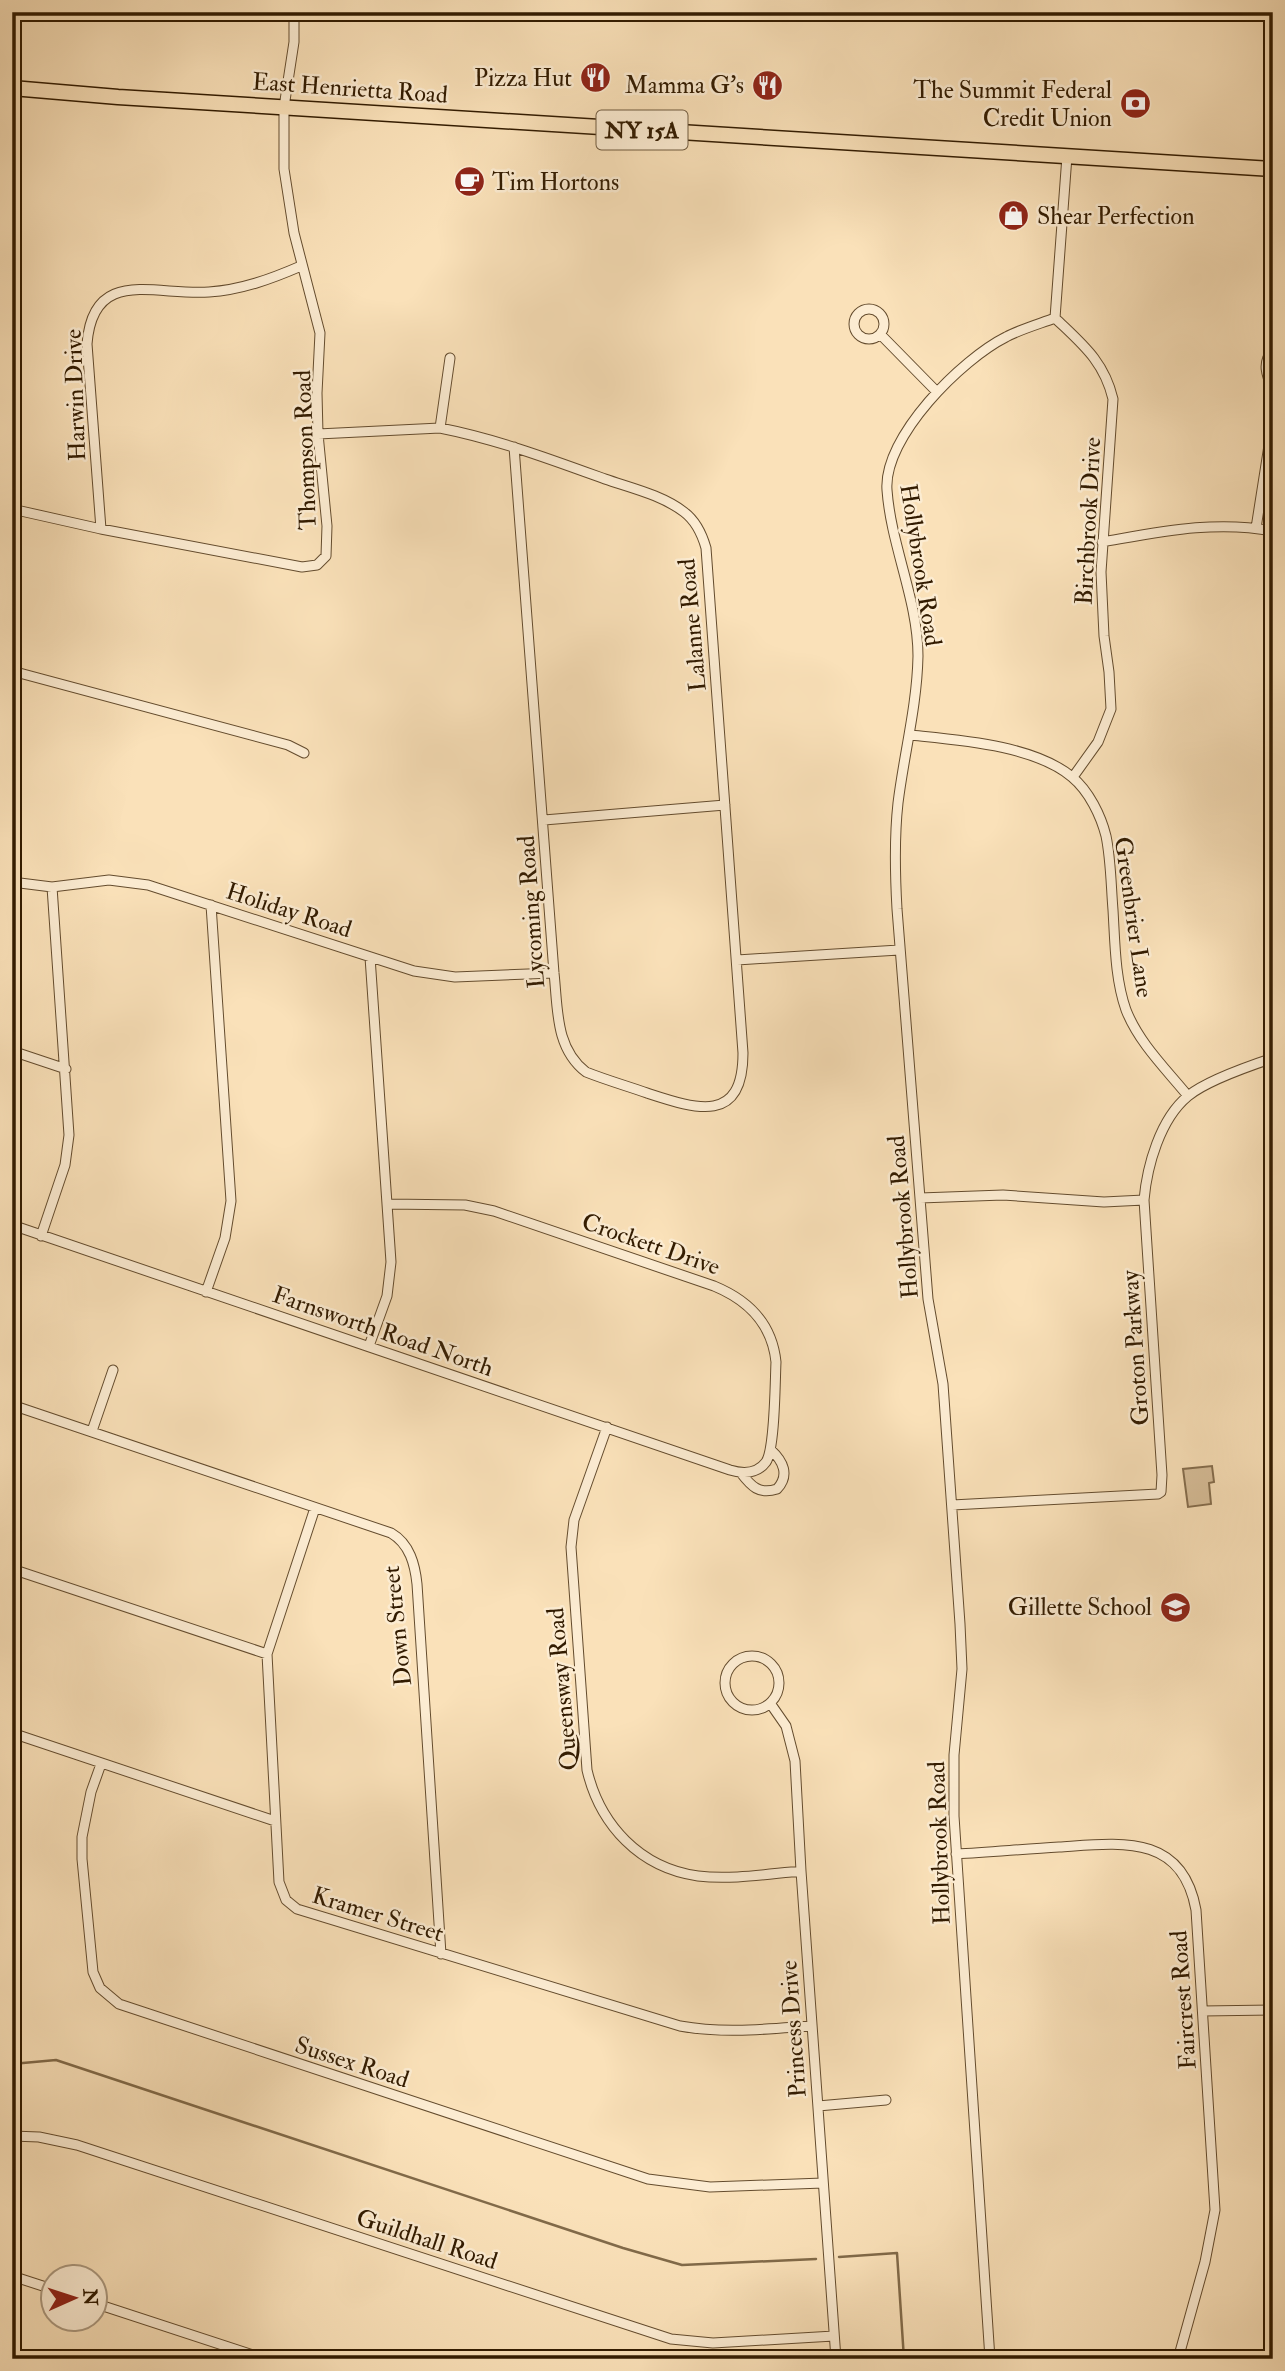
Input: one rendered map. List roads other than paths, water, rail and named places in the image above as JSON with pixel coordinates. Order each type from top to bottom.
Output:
[{"type":"main road","name":"East Henrietta Road","points":[[12,89],[1273,169]]},
{"type":"street","name":"Thompson Road","points":[[12,509],[101,529],[302,567],[317,565],[326,556],[328,539],[318,434],[320,333],[318,318],[301,266],[284,169],[284,107],[295,32],[294,12]]},
{"type":"street","points":[[1055,318],[1067,156]]},
{"type":"street","name":"Harwin Drive","points":[[101,529],[87,344],[93,313],[111,295],[124,291],[139,289],[210,292],[270,279],[301,266]]},
{"type":"street","name":"Hollybrook Road","points":[[990,2359],[953,1783],[962,1651],[943,1384],[928,1298],[899,950],[895,864],[899,795],[910,735],[917,672],[917,639],[891,518],[887,476],[897,446],[937,392],[992,345],[1022,329],[1055,318]]},
{"type":"street","name":"Birchbrook Drive","points":[[1055,318],[1100,364],[1113,399],[1101,572],[1111,709],[1098,742],[1073,777]]},
{"type":"street","points":[[880,334],[937,392]]},
{"type":"street","points":[[1273,350],[1268,355],[1265,367],[1273,390]]},
{"type":"street","points":[[439,428],[450,358]]},
{"type":"street","points":[[1256,528],[1273,420]]},
{"type":"street","name":"Lalanne Road","points":[[318,434],[439,428],[514,447],[663,499],[687,514],[696,524],[706,548],[737,960]]},
{"type":"street","name":"Lycoming Road","points":[[514,447],[554,973],[561,1035],[566,1051],[586,1072],[685,1106],[711,1107],[723,1103],[734,1094],[741,1083],[743,1070],[737,960]]},
{"type":"street","points":[[1102,542],[1200,526],[1273,531]]},
{"type":"street","points":[[12,671],[288,745],[304,753]]},
{"type":"street","name":"Greenbrier Lane","points":[[910,735],[971,742],[1026,755],[1053,765],[1073,777],[1087,793],[1105,835],[1116,961],[1126,1010],[1154,1055],[1188,1096]]},
{"type":"street","points":[[544,820],[725,805]]},
{"type":"street","name":"Holiday Road","points":[[12,882],[52,887],[90,881],[149,885],[403,968],[435,975],[472,977],[554,973]]},
{"type":"street","points":[[41,1236],[67,1155],[69,1135],[52,887]]},
{"type":"street","points":[[206,1292],[225,1238],[231,1201],[211,905]]},
{"type":"street","points":[[737,960],[899,950]]},
{"type":"street","points":[[369,1346],[390,1286],[391,1262],[370,957]]},
{"type":"street","points":[[12,1051],[66,1069]]},
{"type":"street","name":"Groton Parkway","points":[[952,1505],[1161,1492],[1144,1200],[1146,1182],[1157,1142],[1169,1119],[1188,1096],[1230,1074],[1273,1058]]},
{"type":"street","points":[[920,1198],[1003,1195],[1080,1201],[1144,1200]]},
{"type":"street","name":"Crockett Drive","points":[[388,1204],[433,1203],[487,1209],[714,1286],[738,1297],[761,1319],[775,1349],[771,1450],[784,1467],[784,1478],[777,1489],[764,1491],[756,1489],[741,1473]]},
{"type":"street","name":"Farnsworth Road North","points":[[12,1225],[741,1473]]},
{"type":"street","points":[[92,1431],[113,1370]]},
{"type":"street","name":"Down Street","points":[[12,1405],[396,1536],[405,1547],[413,1563],[417,1584],[441,1954]]},
{"type":"street","name":"Queensway Road","points":[[607,1427],[574,1520],[571,1547],[587,1770],[596,1800],[613,1827],[635,1849],[653,1862],[673,1870],[711,1877],[801,1871]]},
{"type":"street","points":[[741,1473],[761,1467],[771,1450]]},
{"type":"street","name":"Kramer Street","points":[[315,1507],[267,1654],[279,1882],[291,1906],[680,2026],[713,2031],[812,2026]]},
{"type":"street","points":[[12,1569],[267,1654]]},
{"type":"street","points":[[746,1656],[763,1658],[771,1664],[778,1679],[778,1688],[769,1703],[762,1708],[744,1709],[730,1699],[725,1682],[731,1665],[746,1656]]},
{"type":"street","name":"Princess Drive","points":[[769,1703],[786,1726],[794,1751],[836,2359]]},
{"type":"street","points":[[12,1733],[275,1821]]},
{"type":"street","name":"Sussex Road","points":[[101,1764],[85,1816],[82,1859],[93,1972],[100,1988],[119,2004],[641,2178],[710,2187],[823,2183]]},
{"type":"street","name":"Faircrest Road","points":[[957,1854],[1123,1843],[1146,1847],[1164,1855],[1186,1878],[1194,1898],[1215,2210],[1205,2262],[1178,2359]]},
{"type":"street","points":[[1203,2011],[1273,2010]]},
{"type":"street","points":[[818,2105],[886,2100]]},
{"type":"street","name":"Guildhall Road","points":[[12,2137],[40,2137],[77,2145],[671,2339],[713,2343],[834,2336]]},
{"type":"street","points":[[12,2276],[38,2284]]},
{"type":"street","points":[[108,2308],[265,2359]]},
{"type":"waterway","points":[[12,2064],[56,2060],[623,2248],[682,2265],[816,2259]]},
{"type":"waterway","points":[[839,2257],[897,2253],[904,2359]]},
{"type":"place","name":"Pizza Hut","points":[[595,78]]},
{"type":"place","name":"Mamma G's","points":[[767,85]]},
{"type":"place","name":"The Summit Federal Credit Union","points":[[1135,104]]},
{"type":"place","name":"Tim Hortons","points":[[469,182]]},
{"type":"place","name":"Shear Perfection","points":[[1014,216]]},
{"type":"place","name":"Gillette School","points":[[1175,1607]]}]
